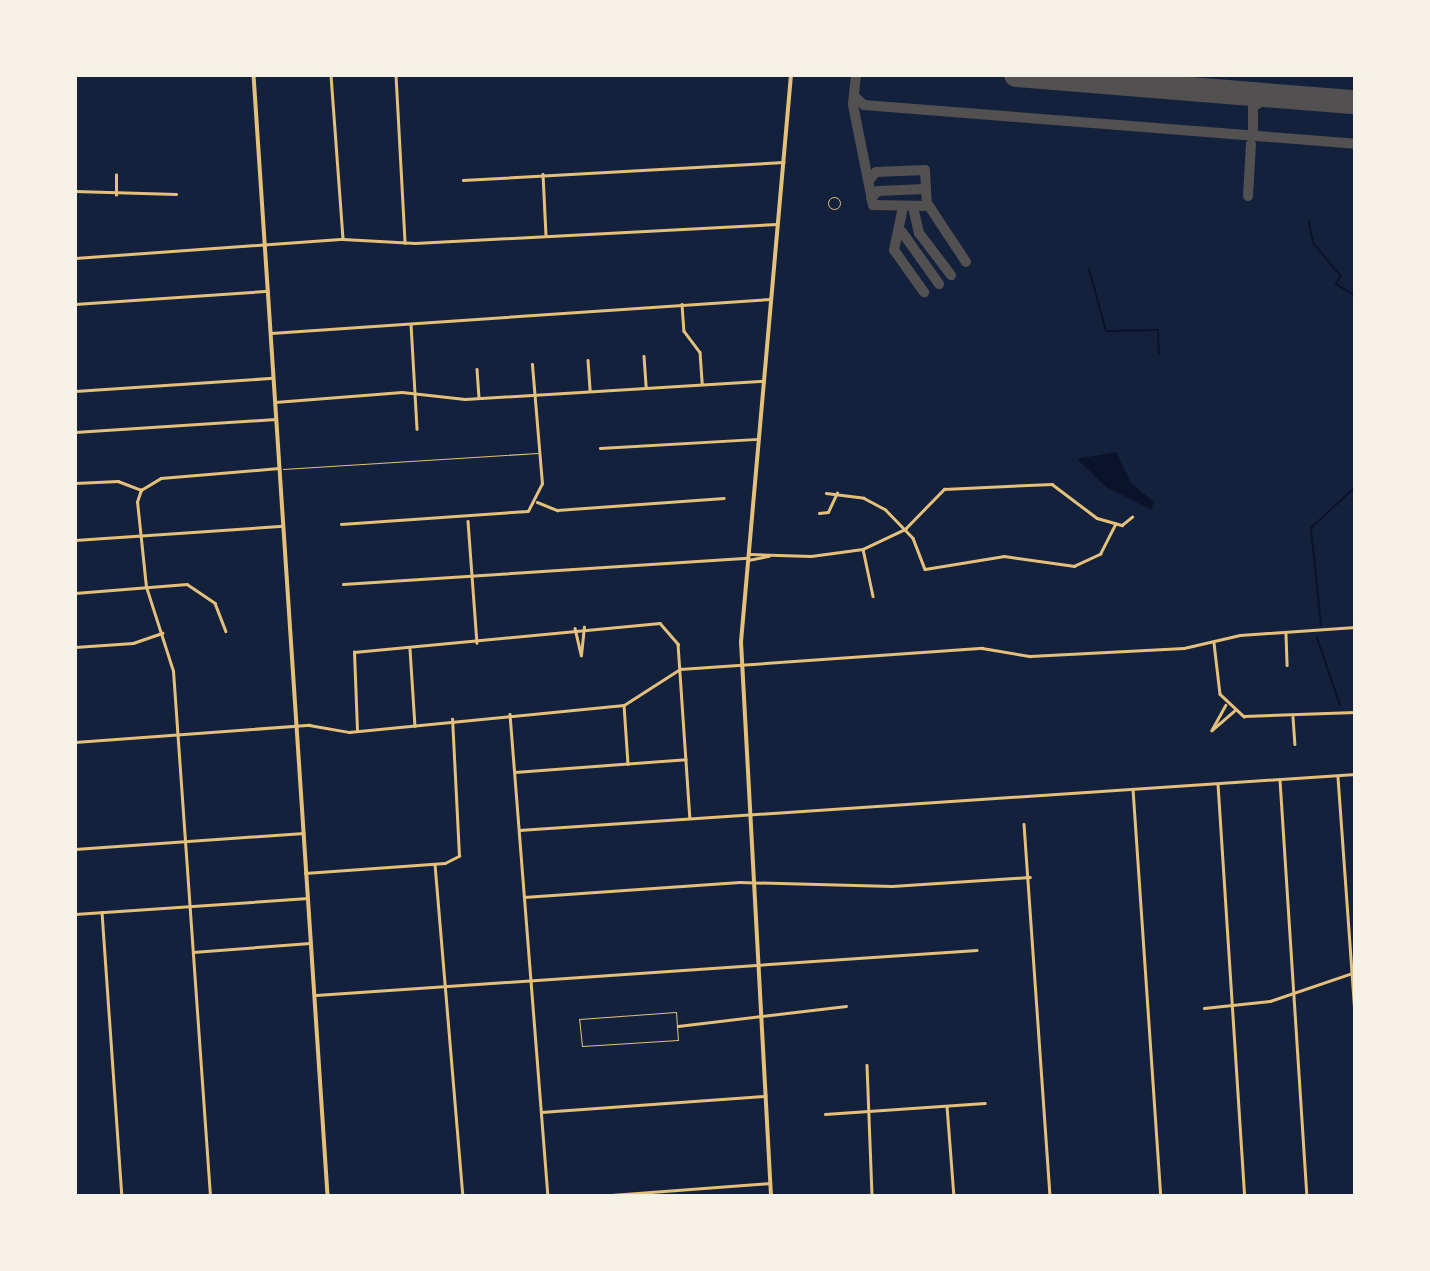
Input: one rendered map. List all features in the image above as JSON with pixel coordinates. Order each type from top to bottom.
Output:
[{"type":"main road","points":[[254,75],[328,1196]]},
{"type":"main road","points":[[771,1196],[747,816],[741,664],[747,557],[791,75]]},
{"type":"street","points":[[331,75],[343,239]]},
{"type":"street","points":[[396,75],[405,243]]},
{"type":"street","points":[[463,180],[783,162]]},
{"type":"street","points":[[543,174],[546,235]]},
{"type":"street","points":[[116,175],[116,195]]},
{"type":"street","points":[[75,191],[116,195],[176,194]]},
{"type":"street","points":[[75,258],[343,239],[405,243],[777,224]]},
{"type":"street","points":[[75,304],[268,291]]},
{"type":"street","points":[[271,333],[770,299]]},
{"type":"street","points":[[681,304],[684,331],[700,352],[702,384]]},
{"type":"street","points":[[411,323],[417,429]]},
{"type":"street","points":[[644,356],[646,387]]},
{"type":"street","points":[[588,360],[590,391]]},
{"type":"street","points":[[532,364],[540,453],[537,502]]},
{"type":"street","points":[[477,369],[479,398]]},
{"type":"street","points":[[75,391],[273,378]]},
{"type":"street","points":[[275,402],[414,393],[479,398],[763,381]]},
{"type":"street","points":[[75,432],[276,419]]},
{"type":"street","points":[[600,448],[758,439]]},
{"type":"street","points":[[141,490],[155,480],[189,473],[279,468]]},
{"type":"street","points":[[75,483],[118,481],[141,490]]},
{"type":"street","points":[[343,584],[863,549],[905,529],[944,489],[992,492],[1045,483],[1115,524]]},
{"type":"street","points":[[141,490],[139,536],[146,587],[172,662],[210,1196]]},
{"type":"street","points":[[819,513],[828,512],[838,493]]},
{"type":"street","points":[[826,494],[838,493],[875,503],[905,529],[925,569],[1004,556],[1074,566],[1100,554],[1115,524],[1132,517]]},
{"type":"street","points":[[537,502],[557,510],[724,498]]},
{"type":"street","points":[[341,524],[517,516],[537,502]]},
{"type":"street","points":[[468,520],[477,643]]},
{"type":"street","points":[[75,540],[283,526]]},
{"type":"street","points":[[863,549],[873,596]]},
{"type":"street","points":[[75,593],[176,582],[196,587],[217,606],[226,631]]},
{"type":"street","points":[[357,731],[352,653],[477,643],[584,627],[663,624],[676,635],[690,818]]},
{"type":"street","points":[[575,628],[581,654],[584,627]]},
{"type":"street","points":[[75,742],[296,726],[357,731],[415,726],[452,718],[624,705],[680,669],[982,648],[1043,655],[1214,642],[1286,632],[1355,627]]},
{"type":"street","points":[[1286,632],[1287,665]]},
{"type":"street","points":[[75,647],[134,643],[162,633]]},
{"type":"street","points":[[1214,642],[1217,684],[1227,705],[1234,711],[1256,718],[1355,712]]},
{"type":"street","points":[[410,648],[415,726]]},
{"type":"street","points":[[624,705],[628,764]]},
{"type":"street","points":[[1227,705],[1212,730],[1234,711]]},
{"type":"street","points":[[510,714],[548,1196]]},
{"type":"street","points":[[1293,717],[1295,744]]},
{"type":"street","points":[[306,873],[435,864],[455,860],[461,847],[452,718]]},
{"type":"street","points":[[515,772],[686,760]]},
{"type":"street","points":[[519,830],[1355,774]]},
{"type":"street","points":[[1338,775],[1355,1014]]},
{"type":"street","points":[[1280,779],[1307,1196]]},
{"type":"street","points":[[1218,784],[1245,1196]]},
{"type":"street","points":[[1133,789],[1161,1196]]},
{"type":"street","points":[[1024,824],[1030,877],[1050,1196]]},
{"type":"street","points":[[75,849],[303,833]]},
{"type":"street","points":[[435,864],[463,1196]]},
{"type":"street","points":[[524,897],[841,880],[892,886],[1030,877]]},
{"type":"street","points":[[75,914],[307,898]]},
{"type":"street","points":[[103,912],[122,1196]]},
{"type":"street","points":[[193,951],[310,943]]},
{"type":"street","points":[[314,995],[976,950]]},
{"type":"street","points":[[1204,1008],[1233,1006],[1294,995],[1353,972]]},
{"type":"street","points":[[678,1026],[846,1006]]},
{"type":"street","points":[[867,1065],[872,1196]]},
{"type":"street","points":[[541,1112],[765,1096]]},
{"type":"street","points":[[825,1114],[985,1103]]},
{"type":"street","points":[[947,1106],[954,1196]]},
{"type":"street","points":[[598,1196],[770,1183]]},
{"type":"lane","points":[[279,468],[540,453]]},
{"type":"lane","points":[[676,1012],[678,1026],[678,1040],[582,1046],[579,1019],[676,1012]]},
{"type":"water","points":[[1116,452],[1131,483],[1154,502],[1151,510],[1106,487],[1077,459]]},
{"type":"waterway","points":[[1309,222],[1313,243],[1341,276],[1336,284],[1355,296]]},
{"type":"waterway","points":[[1089,269],[1106,331],[1158,330],[1159,354]]},
{"type":"waterway","points":[[1321,625],[1311,528],[1355,487]]},
{"type":"waterway","points":[[1317,638],[1340,705]]},
{"type":"taxiway","points":[[856,75],[853,105],[873,205],[929,206],[966,262]]},
{"type":"taxiway","points":[[1243,93],[1253,103],[1253,129]]},
{"type":"taxiway","points":[[854,96],[864,105],[1355,144]]},
{"type":"taxiway","points":[[1254,106],[1271,96]]},
{"type":"taxiway","points":[[1248,196],[1251,144]]},
{"type":"taxiway","points":[[870,179],[876,172],[925,170],[926,189]]},
{"type":"taxiway","points":[[871,198],[878,191],[926,189],[927,206]]},
{"type":"taxiway","points":[[903,207],[894,250],[924,292]]},
{"type":"taxiway","points":[[913,207],[919,233],[951,275]]},
{"type":"taxiway","points":[[902,232],[939,284]]},
{"type":"runway","points":[[1016,75],[1355,102]]}]
